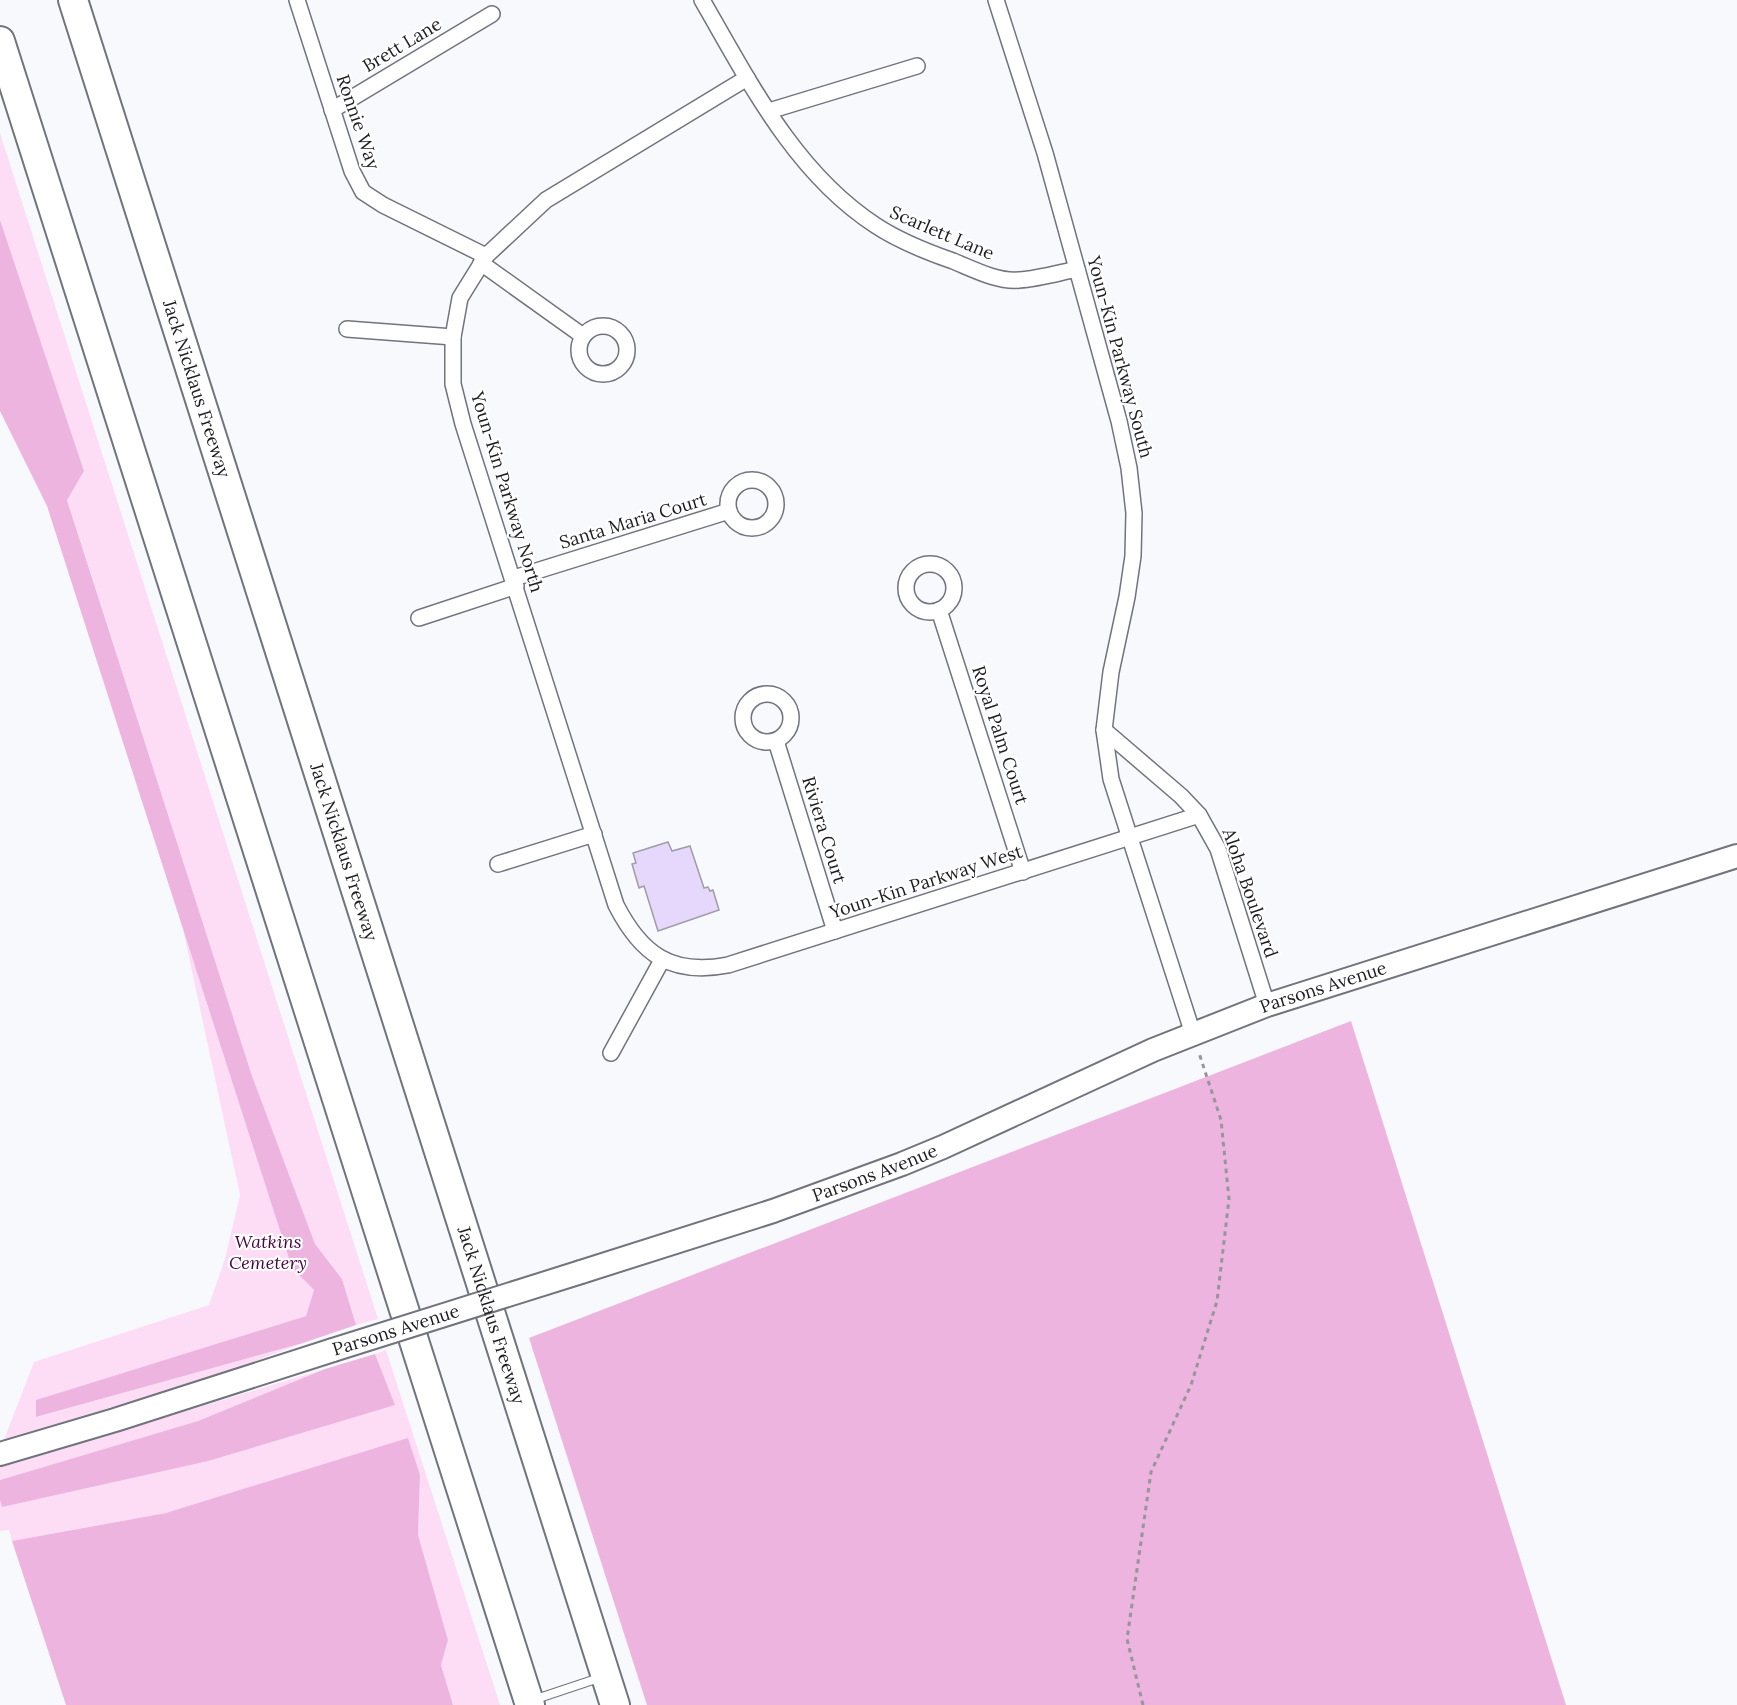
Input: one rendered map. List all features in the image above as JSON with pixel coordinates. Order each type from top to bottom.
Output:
[{"type":"highway","name":"Jack Nicklaus Freeway","points":[[73,0],[615,1705]]},
{"type":"highway","points":[[0,41],[530,1703]]},
{"type":"street","name":"Ronnie Way","points":[[297,0],[352,171],[363,192],[484,260],[583,336]]},
{"type":"street","name":"Scarlett Lane","points":[[702,0],[747,78],[792,146],[835,194],[875,225],[908,242],[997,278],[1017,281],[1077,269]]},
{"type":"street","name":"Youn-Kin Parkway South","points":[[996,0],[1045,153],[1119,421],[1129,468],[1134,513],[1132,556],[1127,597],[1111,672],[1104,730],[1111,778],[1129,837]]},
{"type":"street","name":"Brett Lane","points":[[332,110],[492,14]]},
{"type":"street","points":[[769,111],[917,66]]},
{"type":"street","name":"Youn-Kin Parkway North","points":[[662,960],[634,936],[616,905],[467,435],[453,384],[453,337],[460,298],[484,260],[546,200],[747,78]]},
{"type":"street","points":[[347,329],[453,337]]},
{"type":"street","name":"Santa Maria Court","points":[[419,618],[515,582],[729,511]]},
{"type":"street","name":"Royal Palm Court","points":[[939,610],[1023,872]]},
{"type":"street","name":"Aloha Boulevard","points":[[1104,730],[1181,796],[1199,815],[1218,849],[1267,1005]]},
{"type":"street","name":"Riviera Court","points":[[776,741],[835,931]]},
{"type":"street","name":"Youn-Kin Parkway West","points":[[662,960],[694,969],[728,965],[1199,815]]},
{"type":"street","points":[[498,864],[594,834]]},
{"type":"street","points":[[1129,837],[1192,1034]]},
{"type":"street","name":"Parsons Avenue","points":[[0,1454],[115,1420],[773,1211],[902,1164],[1192,1034],[1267,1005],[1737,856]]},
{"type":"street","points":[[611,1053],[662,960]]},
{"type":"lane","points":[[530,1703],[606,1676]]},
{"type":"path","points":[[1143,1705],[1127,1639],[1151,1472],[1191,1385],[1216,1301],[1229,1199],[1221,1120],[1192,1034]]},
{"type":"green space","points":[[0,133],[378,1319],[356,1325],[342,1279],[315,1244],[252,1076],[67,499],[84,471],[0,220]]},
{"type":"green space","name":"Watkins Cemetery","points":[[183,929],[292,1268],[314,1290],[306,1316],[36,1400],[37,1417],[303,1343],[226,1372],[4,1440],[34,1362],[209,1305],[225,1259],[240,1195]]},
{"type":"green space","points":[[386,1350],[500,1705],[453,1705],[441,1665],[448,1640],[418,1535],[420,1475],[166,1513],[12,1541],[9,1530],[0,1531],[0,1501],[2,1507],[395,1405],[375,1354]]},
{"type":"green space","points":[[325,1369],[198,1421],[0,1480],[0,1463]]},
{"type":"shaded area","points":[[0,220],[84,471],[67,500],[252,1076],[315,1244],[342,1279],[356,1325],[303,1343],[36,1417],[36,1400],[306,1316],[314,1290],[292,1268],[47,506],[0,411]]},
{"type":"shaded area","points":[[1351,1021],[1566,1705],[647,1705],[529,1338]]},
{"type":"shaded area","points":[[375,1354],[395,1405],[208,1461],[2,1507],[0,1480],[198,1421],[325,1369]]},
{"type":"shaded area","points":[[408,1438],[420,1475],[418,1535],[448,1640],[441,1665],[453,1705],[66,1705],[12,1541],[166,1513]]},
{"type":"building","points":[[668,842],[672,851],[690,846],[704,888],[708,887],[710,891],[713,890],[719,910],[658,931],[644,886],[639,888],[632,864],[636,863],[633,853]]}]
